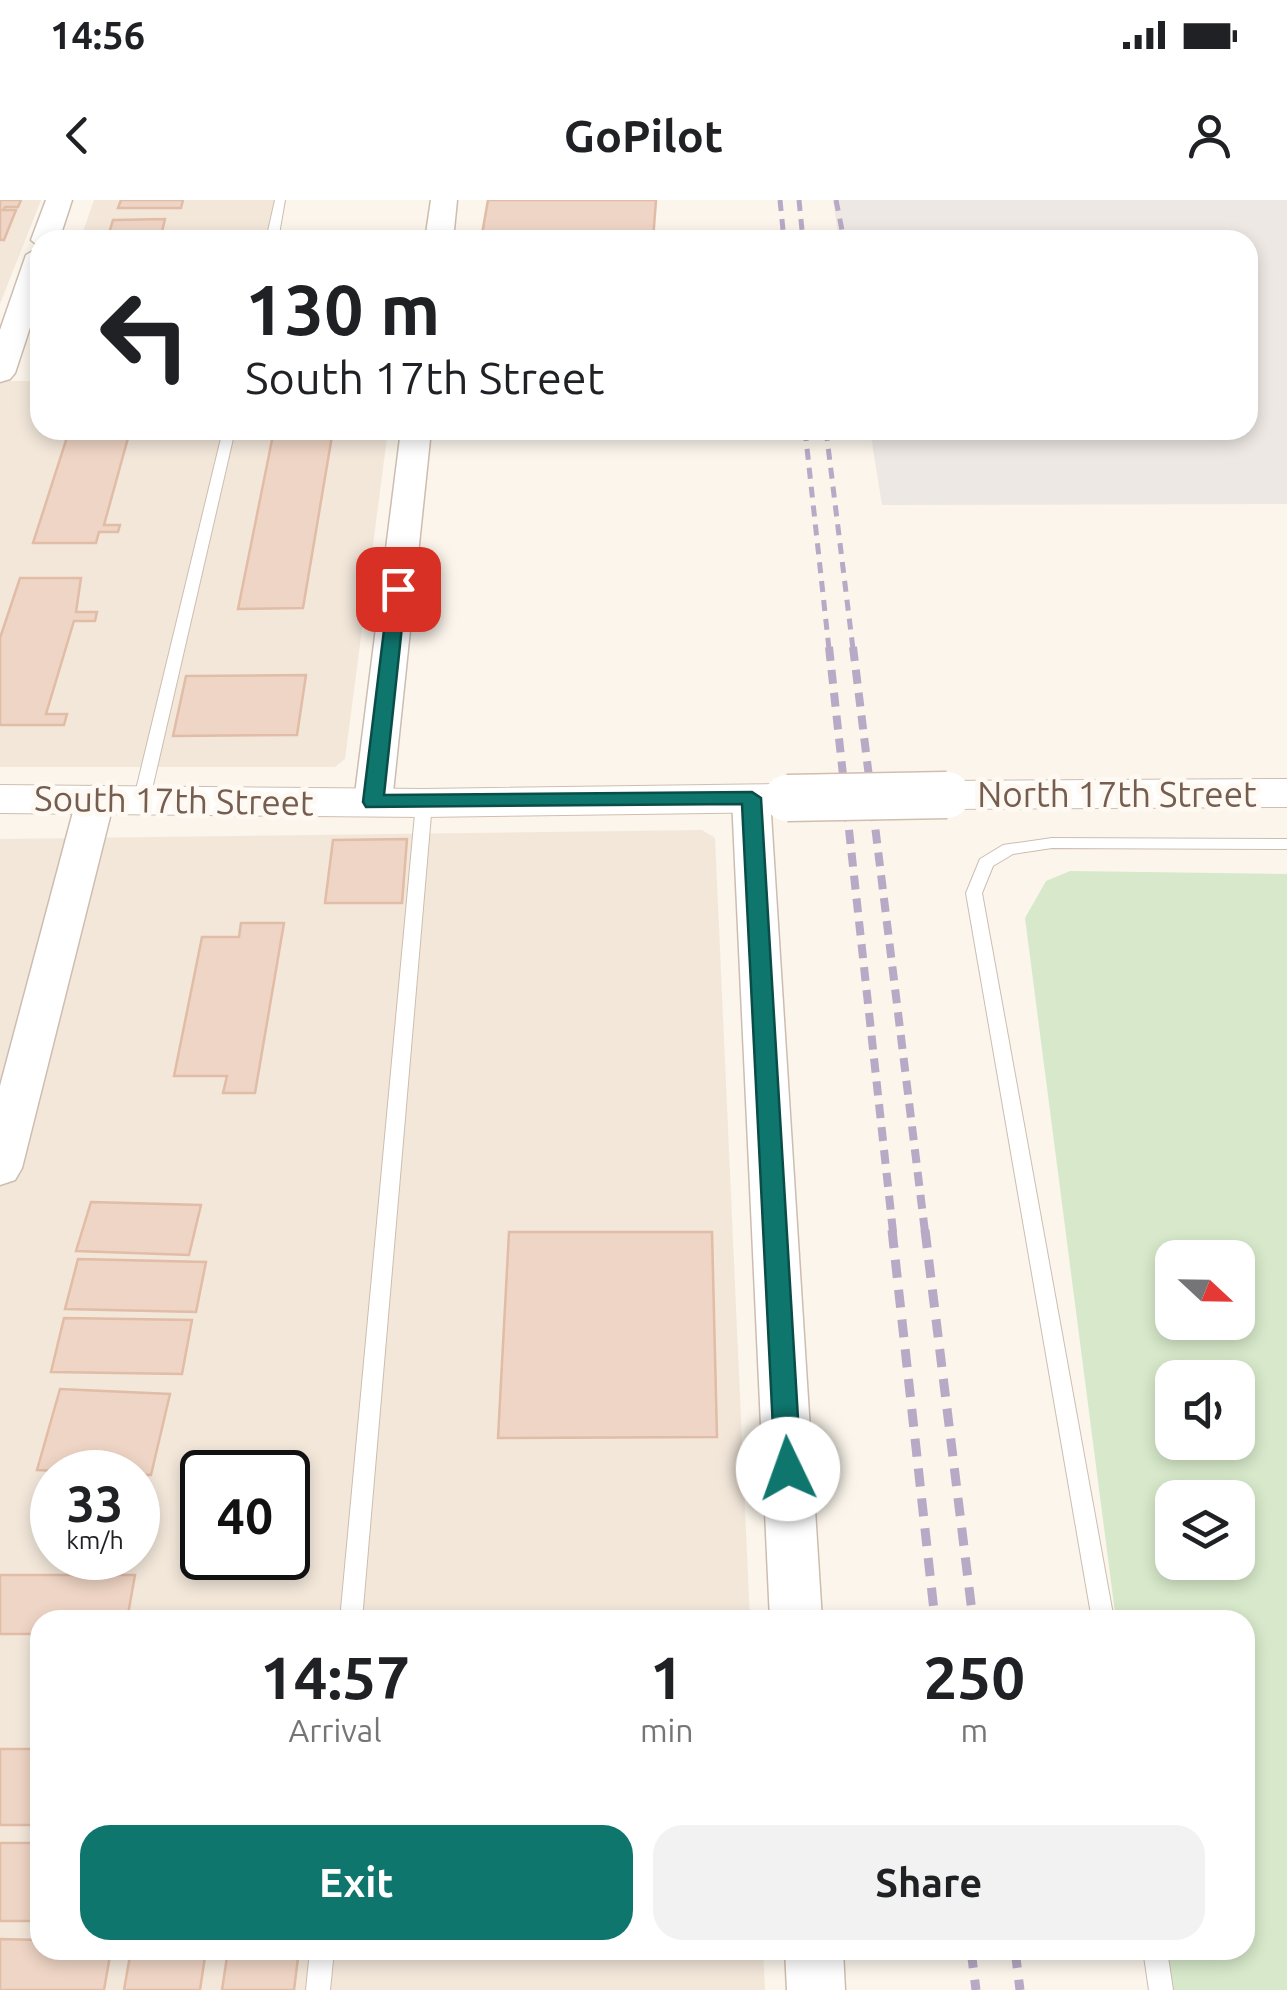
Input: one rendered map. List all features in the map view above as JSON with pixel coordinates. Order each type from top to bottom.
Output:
[{"type":"main road","name":"North 17th Street","points":[[947,795],[1287,794]]},
{"type":"main road","name":"South 17th Street","points":[[0,798],[96,796],[424,803],[947,795]]},
{"type":"street","points":[[48,230],[58,200]]},
{"type":"street","points":[[440,230],[444,200]]},
{"type":"street","points":[[30,284],[1,368],[30,366]]},
{"type":"street","points":[[373,802],[415,440]]},
{"type":"street","points":[[0,1168],[96,796]]},
{"type":"street","points":[[769,798],[796,1610]]},
{"type":"street","points":[[814,1960],[816,1990]]},
{"type":"lane","points":[[274,230],[280,200]]},
{"type":"lane","points":[[142,798],[227,440]]},
{"type":"lane","points":[[352,1610],[424,803]]},
{"type":"lane","points":[[1101,1610],[974,893],[986,863],[1009,849],[1052,843],[1287,844]]},
{"type":"lane","points":[[318,1990],[321,1960]]},
{"type":"lane","points":[[1156,1960],[1161,1990]]},
{"type":"shaded area","points":[[0,200],[41,200],[0,304]]},
{"type":"shaded area","points":[[94,200],[280,200],[272,230],[84,230]]},
{"type":"shaded area","points":[[833,200],[1287,200],[1287,504],[882,505],[872,440],[1258,440],[1258,230],[838,230]]},
{"type":"shaded area","points":[[0,381],[30,381],[30,440],[387,440],[345,759],[335,767],[0,767]]},
{"type":"shaded area","points":[[702,830],[715,838],[750,1610],[30,1610],[30,1960],[764,1960],[765,1990],[0,1990],[0,839]]},
{"type":"green space","points":[[1070,871],[1287,874],[1287,1990],[1164,1990],[1160,1960],[1255,1960],[1255,1610],[1115,1610],[1025,918],[1046,881]]},
{"type":"building","points":[[0,200],[21,200],[18,207],[3,210],[16,210],[4,240],[0,240]]},
{"type":"building","points":[[121,200],[183,200],[181,208],[118,208]]},
{"type":"building","points":[[488,200],[656,200],[654,230],[483,230]]},
{"type":"building","points":[[165,219],[162,230],[110,230],[113,220]]},
{"type":"building","points":[[66,440],[127,440],[104,525],[120,525],[118,532],[99,532],[96,543],[33,543]]},
{"type":"building","points":[[272,440],[331,440],[303,608],[238,609]]},
{"type":"building","points":[[20,578],[81,578],[76,612],[97,612],[95,621],[74,621],[46,714],[67,714],[64,725],[0,725],[0,638]]},
{"type":"building","points":[[306,675],[297,735],[173,736],[186,676]]},
{"type":"building","points":[[407,839],[402,903],[325,903],[333,840]]},
{"type":"building","points":[[241,923],[284,923],[255,1093],[223,1093],[227,1076],[174,1076],[202,937],[239,937]]},
{"type":"building","points":[[91,1202],[201,1205],[189,1255],[76,1251]]},
{"type":"building","points":[[509,1232],[712,1232],[717,1437],[498,1438]]},
{"type":"building","points":[[78,1259],[206,1262],[196,1312],[65,1309]]},
{"type":"building","points":[[64,1318],[192,1320],[182,1374],[51,1372]]},
{"type":"building","points":[[60,1389],[170,1394],[157,1450],[43,1450]]},
{"type":"building","points":[[0,1575],[30,1575],[30,1580],[134,1580],[129,1610],[30,1610],[30,1634],[0,1634]]},
{"type":"building","points":[[0,1749],[30,1749],[30,1825],[0,1825]]},
{"type":"building","points":[[0,1843],[30,1843],[30,1921],[0,1921]]},
{"type":"building","points":[[0,1939],[30,1940],[30,1960],[109,1960],[104,1990],[0,1990]]},
{"type":"building","points":[[129,1960],[204,1960],[200,1990],[124,1990]]},
{"type":"building","points":[[226,1960],[298,1960],[294,1990],[222,1990]]},
{"type":"railway","points":[[780,200],[783,230]]},
{"type":"railway","points":[[799,200],[802,230]]},
{"type":"railway","points":[[836,200],[842,230]]},
{"type":"railway","points":[[806,440],[829,649]]},
{"type":"railway","points":[[827,440],[853,649]]},
{"type":"railway","points":[[829,647],[893,1232]]},
{"type":"railway","points":[[853,647],[925,1232]]},
{"type":"railway","points":[[892,1230],[934,1610]]},
{"type":"railway","points":[[925,1230],[972,1610]]},
{"type":"railway","points":[[972,1960],[976,1990]]},
{"type":"railway","points":[[1016,1960],[1020,1990]]},
{"type":"route","points":[[398,589],[373,802],[752,798],[788,1469]]}]
